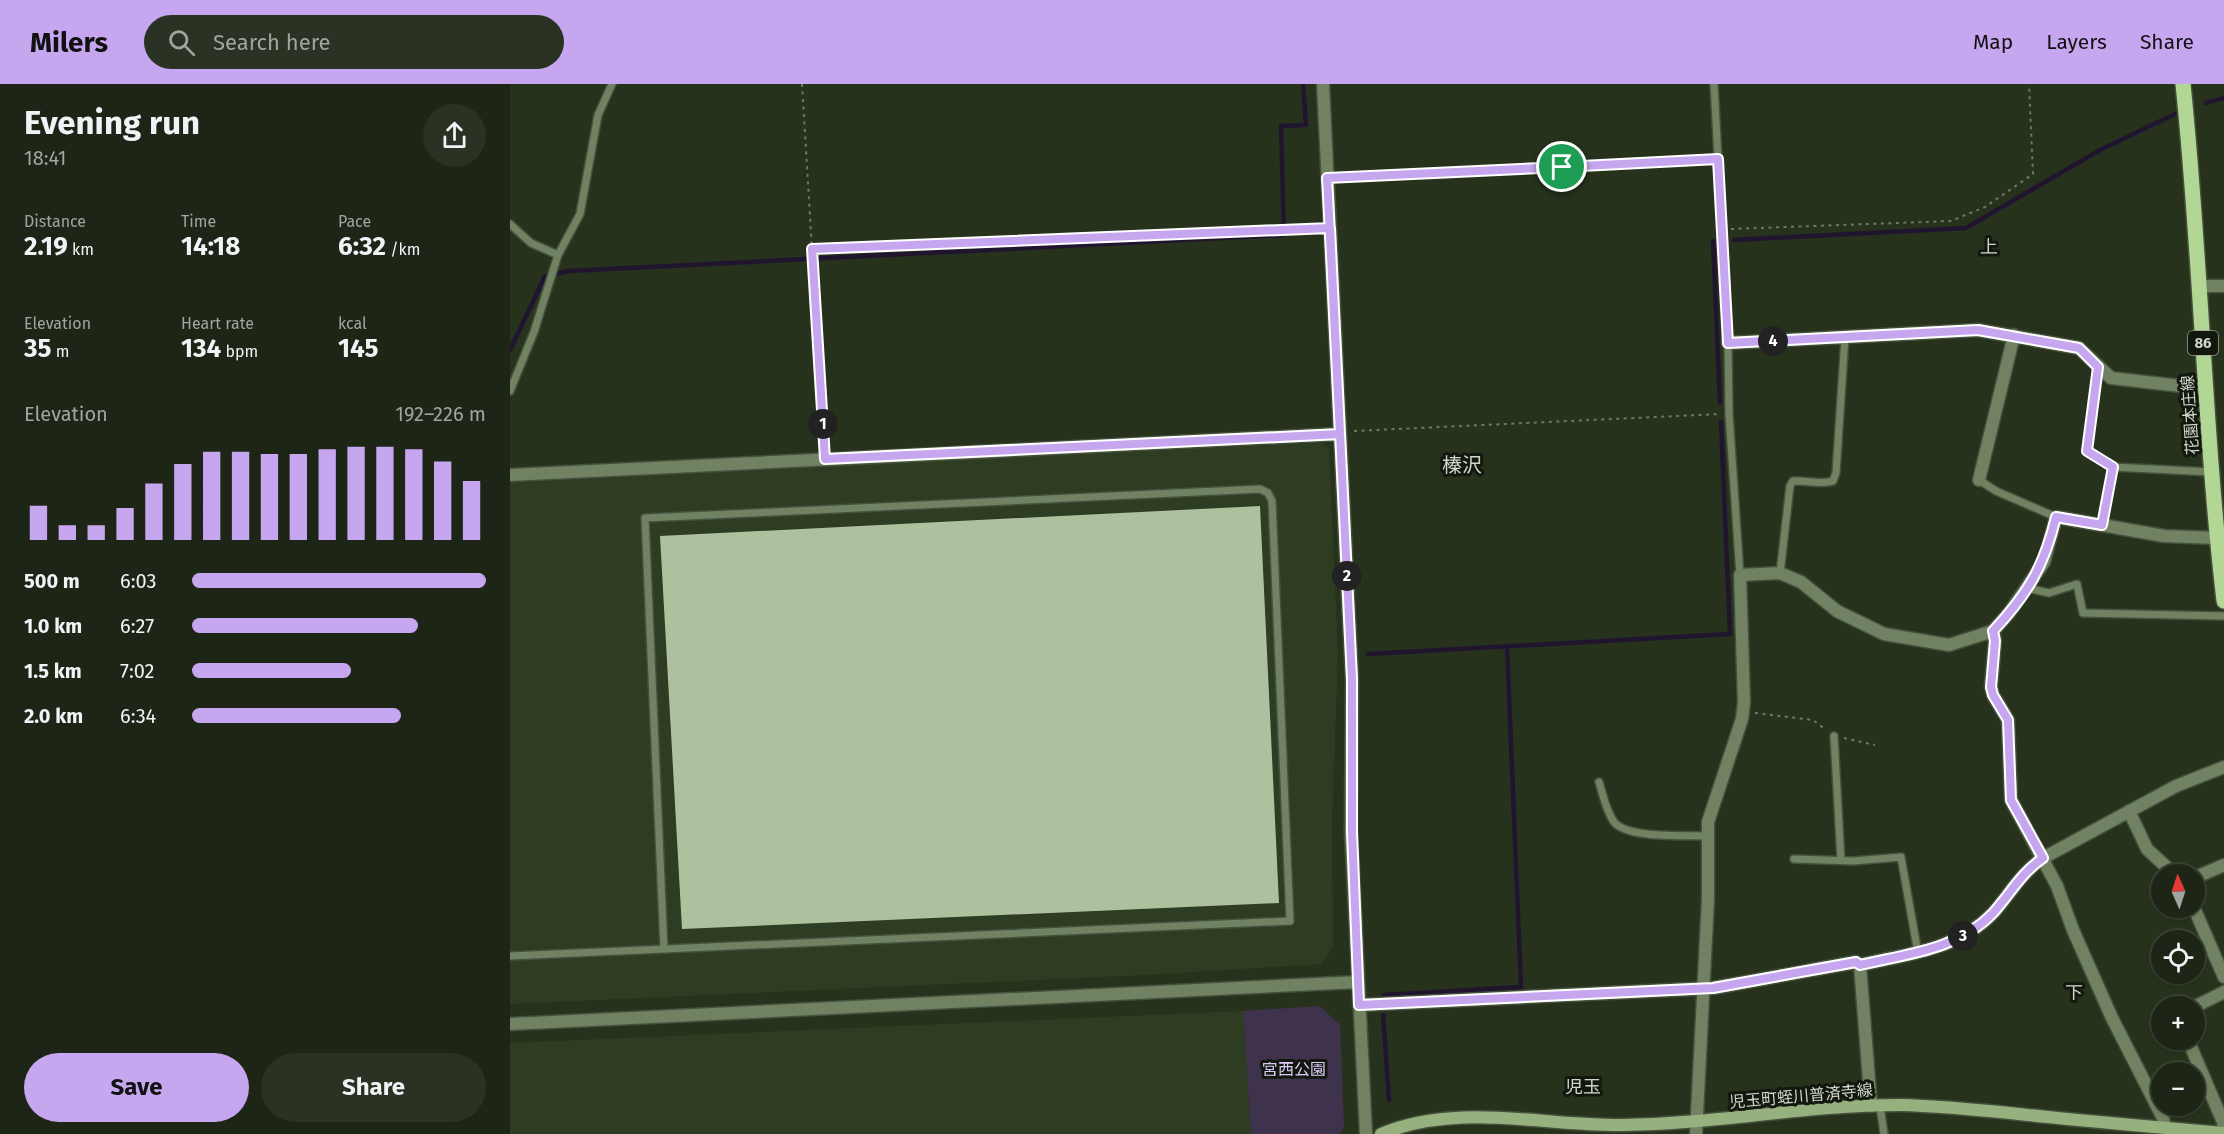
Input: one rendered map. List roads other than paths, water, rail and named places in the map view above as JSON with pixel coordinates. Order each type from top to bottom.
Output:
[{"type":"main road","name":"花園本庄線","points":[[2182,84],[2207,389],[2216,538],[2221,556],[2224,601]]},
{"type":"main road","name":"児玉町蛭川普済寺線","points":[[1381,1134],[1414,1123],[1454,1117],[1697,1128],[1814,1109],[1876,1106],[1963,1108],[2224,1132]]},
{"type":"street","points":[[1323,84],[1352,679],[1352,832],[1366,1134]]},
{"type":"street","points":[[2198,286],[2224,286]]},
{"type":"street","points":[[1728,343],[1978,330],[2079,348],[2111,378],[2207,389]]},
{"type":"street","points":[[1979,480],[2014,335]]},
{"type":"street","points":[[510,475],[1340,434]]},
{"type":"street","points":[[1697,1128],[1708,899],[1707,836],[1711,809],[1743,712],[1740,575],[1780,573],[1801,582],[1837,611],[1884,634],[1948,645],[1993,631],[2044,562],[2056,517],[2164,536],[2216,538]]},
{"type":"street","points":[[1993,631],[1995,641],[1991,687],[1993,695],[2008,720],[2011,800],[2057,886],[2073,930],[2112,1018],[2163,1118],[2165,1128]]},
{"type":"street","points":[[1359,1005],[1702,988],[1813,968],[1856,962],[1860,965],[1918,953],[1950,942],[1976,927],[1999,906],[2025,871],[2043,858],[2176,786],[2224,767]]},
{"type":"street","points":[[2129,811],[2147,849],[2163,864]]},
{"type":"street","points":[[2205,873],[2224,865]]},
{"type":"street","points":[[2198,918],[2224,977]]},
{"type":"street","points":[[1860,965],[1876,1106]]},
{"type":"street","points":[[510,1024],[1358,982]]},
{"type":"street","points":[[2205,1002],[2224,993]]},
{"type":"street","points":[[2192,1050],[2223,1122],[2224,1132]]},
{"type":"lane","points":[[510,391],[534,332],[558,255],[580,214],[598,115],[612,84]]},
{"type":"lane","points":[[1714,84],[1728,343],[1729,414],[1740,575]]},
{"type":"lane","points":[[510,224],[531,243],[558,255]]},
{"type":"lane","points":[[1780,573],[1790,486],[1793,481],[1800,480],[1827,483],[1833,481],[1836,473],[1845,337]]},
{"type":"lane","points":[[2098,367],[2087,451],[2113,467],[2212,472]]},
{"type":"lane","points":[[2102,525],[2113,467]]},
{"type":"lane","points":[[1979,480],[1996,491],[2056,517]]},
{"type":"lane","points":[[510,956],[1290,921],[1272,501],[1268,493],[1260,489],[645,518],[664,949]]},
{"type":"lane","points":[[2027,588],[2049,593],[2077,584],[2083,613],[2224,616]]},
{"type":"lane","points":[[1834,736],[1841,860]]},
{"type":"lane","points":[[1599,782],[1610,816],[1619,827],[1637,832],[1707,836]]},
{"type":"lane","points":[[1794,859],[1841,860],[1901,857],[1918,953]]},
{"type":"lane","points":[[1876,1106],[1884,1134]]},
{"type":"waterway","points":[[510,350],[545,276],[569,271],[1284,235],[1281,126],[1306,125],[1303,84]]},
{"type":"waterway","points":[[2206,103],[2224,98]]},
{"type":"waterway","points":[[1734,240],[1966,228],[2100,150],[2175,114]]},
{"type":"waterway","points":[[1713,241],[1720,403]]},
{"type":"waterway","points":[[1368,654],[1730,634],[1721,422]]},
{"type":"waterway","points":[[1384,995],[1521,987],[1507,646]]},
{"type":"waterway","points":[[1383,1015],[1389,1100]]},
{"type":"district","name":"上","points":[[1989,247]]},
{"type":"district","name":"榛沢","points":[[1462,465]]},
{"type":"district","name":"下","points":[[2074,993]]},
{"type":"district","name":"児玉","points":[[1583,1087]]},
{"type":"park label","name":"宮西公園","points":[[1294,1069]]}]
